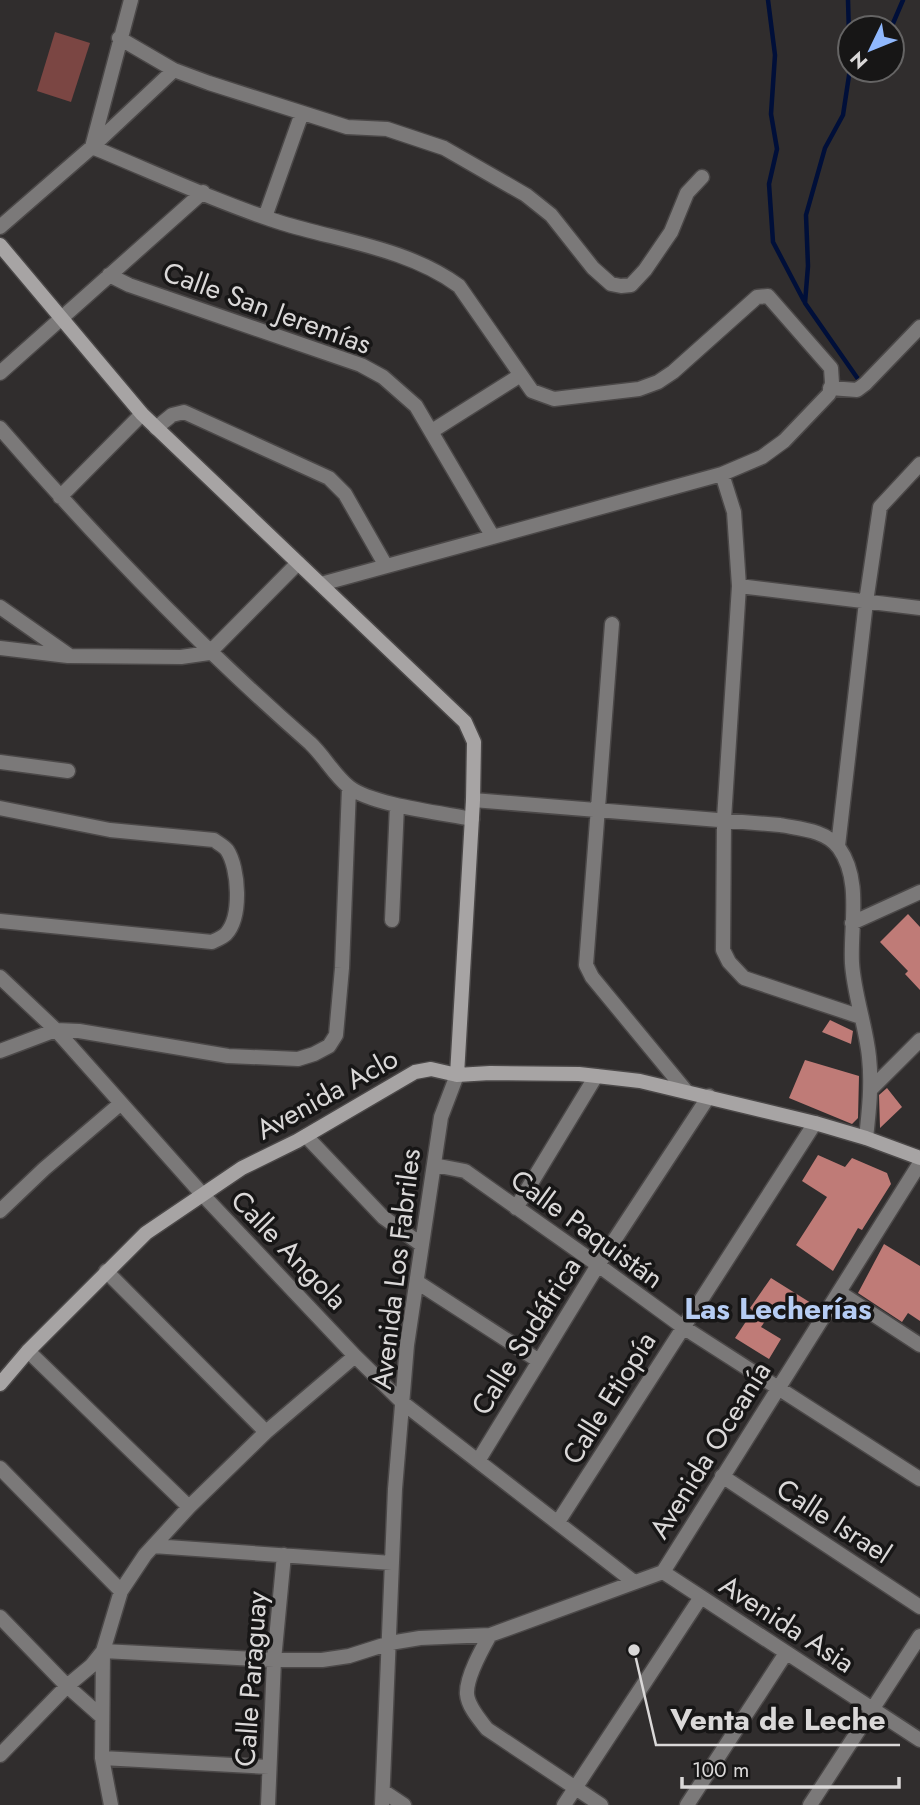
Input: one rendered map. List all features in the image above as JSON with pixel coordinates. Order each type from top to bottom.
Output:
[{"type":"street","points":[[92,147],[131,0]]},
{"type":"street","points":[[119,38],[174,70],[302,113],[347,127],[387,129],[427,141],[526,195],[551,215],[593,268],[611,284],[631,285],[645,270],[671,232],[687,193],[702,177]]},
{"type":"street","points":[[0,227],[92,147],[174,70]]},
{"type":"street","points":[[265,217],[302,113]]},
{"type":"street","points":[[0,244],[142,414],[321,584],[722,474],[762,457],[784,441],[829,394],[831,368],[768,296],[757,297],[673,372],[658,382],[639,389],[554,399],[532,391],[519,376],[459,286],[444,275],[409,259],[265,217],[92,147]]},
{"type":"street","points":[[0,373],[203,192]]},
{"type":"street","name":"Calle San Jeremías","points":[[108,275],[129,285],[360,365],[383,377],[415,406],[493,537]]},
{"type":"street","points":[[830,388],[857,390],[920,327]]},
{"type":"street","points":[[432,431],[519,376]]},
{"type":"street","points":[[156,428],[172,415],[184,412],[329,478],[345,494],[386,566]]},
{"type":"street","points":[[60,497],[142,414]]},
{"type":"street","points":[[0,428],[60,497],[209,653],[313,746],[349,788],[397,805],[472,819]]},
{"type":"street","points":[[838,846],[866,602],[880,507],[920,464]]},
{"type":"street","points":[[722,474],[734,512],[738,586],[724,820],[723,950],[729,962],[744,978],[861,1017]]},
{"type":"street","points":[[0,648],[70,656],[181,657],[209,653],[298,563]]},
{"type":"street","name":"Avenida Los Fabriles","points":[[321,584],[465,722],[474,742],[457,1075],[441,1117],[407,1345],[395,1489],[382,1798]]},
{"type":"street","points":[[738,586],[920,608]]},
{"type":"street","points":[[0,607],[70,656]]},
{"type":"street","points":[[612,624],[586,965],[592,977],[685,1091]]},
{"type":"street","points":[[0,762],[68,771]]},
{"type":"street","points":[[0,1051],[56,1030],[79,1031],[228,1056],[298,1059],[329,1046],[336,1035],[342,968],[349,788]]},
{"type":"street","points":[[473,800],[724,820],[817,831],[826,831],[841,820]]},
{"type":"street","points":[[392,920],[397,805]]},
{"type":"street","points":[[0,808],[110,830],[214,840],[226,849],[236,870],[237,895],[233,922],[225,935],[212,942],[0,922]]},
{"type":"street","points":[[817,831],[838,846],[848,865],[854,894],[852,964],[869,1057],[870,1090],[866,1138]]},
{"type":"street","points":[[852,923],[920,892]]},
{"type":"street","name":"Calle Angola","points":[[0,977],[56,1030],[202,1194],[355,1356],[404,1403],[634,1582]]},
{"type":"street","points":[[870,1090],[920,1040]]},
{"type":"street","name":"Avenida Aclo","points":[[0,1384],[28,1351],[146,1233],[242,1168],[306,1136],[415,1072],[431,1069],[457,1075],[490,1073],[596,1076],[640,1081],[815,1123],[866,1138],[920,1160]]},
{"type":"street","points":[[516,1208],[596,1076]]},
{"type":"street","name":"Calle Sudáfrica","points":[[478,1461],[598,1265],[709,1096]]},
{"type":"street","points":[[0,1211],[120,1104]]},
{"type":"street","name":"Calle Etiopía","points":[[558,1522],[815,1123]]},
{"type":"street","points":[[306,1136],[383,1217],[422,1245]]},
{"type":"street","name":"Avenida Oceanía","points":[[103,1651],[322,1660],[420,1638],[489,1635],[663,1572],[920,1160]]},
{"type":"street","name":"Calle Paquistán","points":[[434,1165],[465,1171],[682,1327],[920,1479]]},
{"type":"street","points":[[106,1272],[266,1432]]},
{"type":"street","points":[[416,1282],[539,1361]]},
{"type":"street","points":[[839,1292],[920,1345]]},
{"type":"street","points":[[28,1351],[190,1507]]},
{"type":"street","points":[[111,1805],[102,1758],[103,1651],[121,1591],[153,1546],[190,1507],[266,1432],[355,1356]]},
{"type":"street","points":[[0,1468],[121,1591]]},
{"type":"street","name":"Calle Israel","points":[[722,1476],[920,1606]]},
{"type":"street","points":[[153,1546],[392,1563]]},
{"type":"street","name":"Calle Paraguay","points":[[268,1805],[274,1660],[284,1555]]},
{"type":"street","name":"Avenida Asia","points":[[663,1572],[920,1740]]},
{"type":"street","points":[[564,1805],[701,1597]]},
{"type":"street","points":[[0,1618],[67,1686],[102,1717]]},
{"type":"street","points":[[489,1635],[475,1661],[467,1694],[475,1714],[487,1729],[601,1805]]},
{"type":"street","points":[[810,1805],[871,1707],[920,1636]]},
{"type":"street","points":[[0,1755],[103,1651]]},
{"type":"street","points":[[687,1805],[786,1653]]},
{"type":"street","points":[[102,1758],[269,1767]]},
{"type":"street","points":[[382,1798],[404,1805]]},
{"type":"shaded area","points":[[55,32],[90,43],[71,102],[37,91]]},
{"type":"building","points":[[908,914],[920,927],[920,990],[905,974],[908,971],[880,942]]},
{"type":"building","points":[[830,1020],[853,1031],[851,1044],[822,1032]]},
{"type":"building","points":[[805,1060],[859,1076],[858,1118],[852,1124],[789,1098]]},
{"type":"building","points":[[887,1088],[902,1107],[880,1128],[879,1095]]},
{"type":"building","points":[[818,1155],[845,1167],[852,1158],[887,1173],[891,1184],[862,1230],[858,1228],[833,1271],[796,1245],[827,1197],[802,1181]]},
{"type":"building","points":[[884,1244],[920,1266],[920,1321],[908,1313],[902,1322],[858,1293]]},
{"type":"building","points":[[771,1278],[811,1303],[799,1321],[777,1304],[761,1327],[781,1339],[769,1359],[735,1338],[753,1311],[750,1308]]},
{"type":"waterway","points":[[768,0],[775,55],[771,114],[777,149],[769,184],[773,242],[804,301]]},
{"type":"waterway","points":[[848,0],[850,69],[843,115],[825,148],[806,215],[808,266],[805,303],[858,379]]},
{"type":"waterway","points":[[897,14],[903,0]]},
{"type":"place","name":"Venta de Leche","points":[[634,1650]]},
{"type":"district","name":"Las Lecherías","points":[[778,1308]]}]
